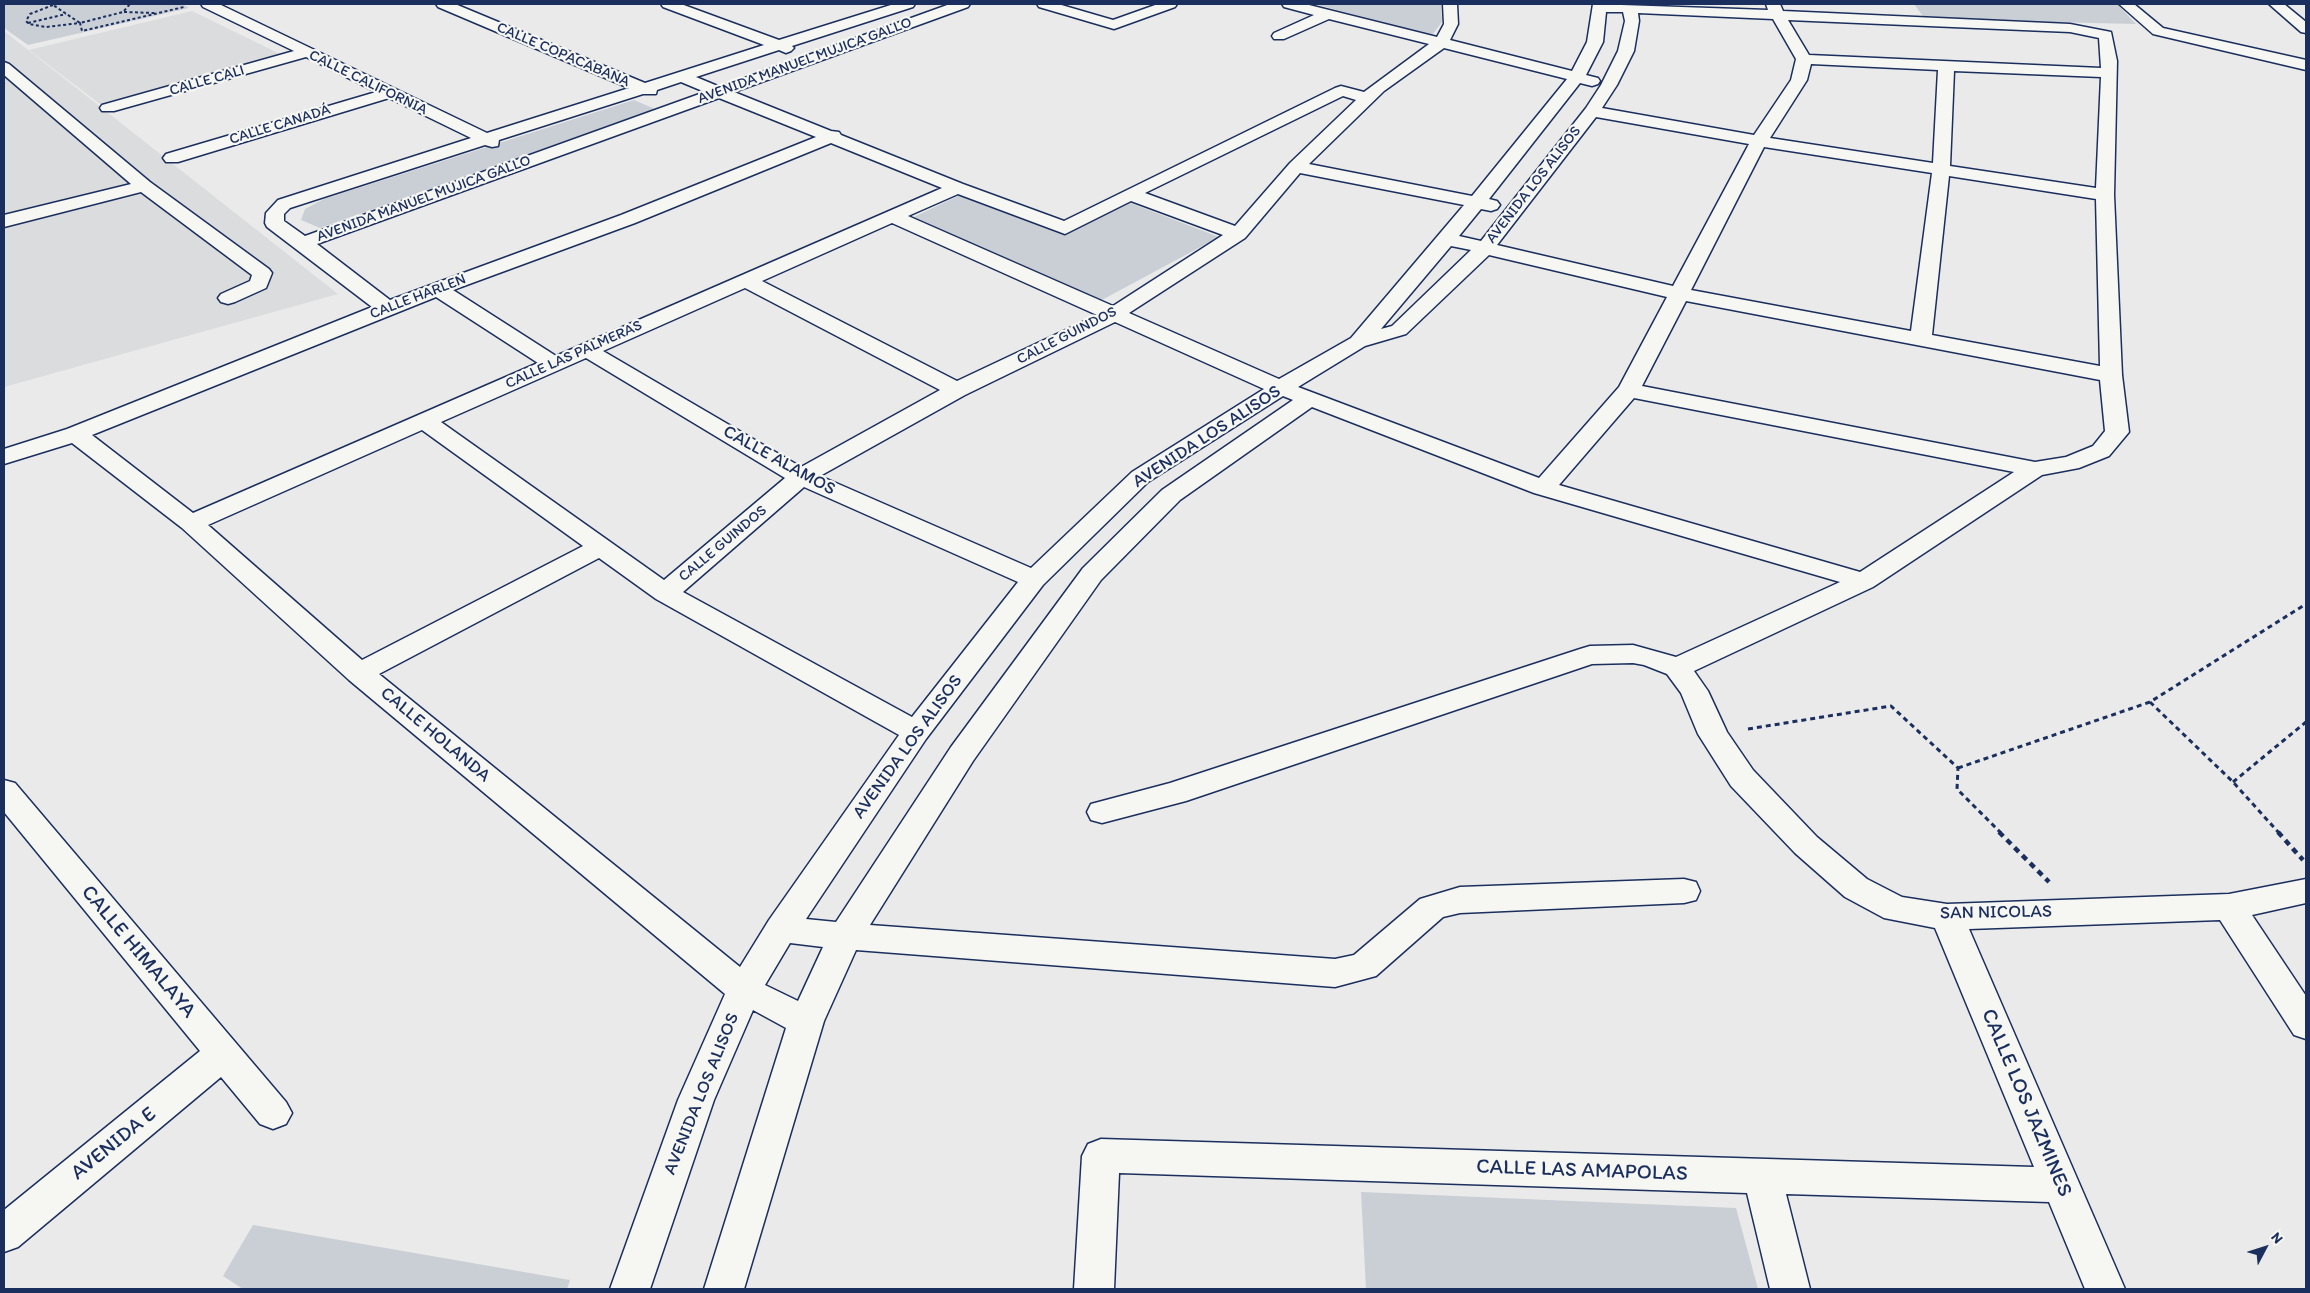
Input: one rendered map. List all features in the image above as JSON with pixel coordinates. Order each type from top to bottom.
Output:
[{"type":"street","name":"CALLE CALIFORNIA","points":[[208,4],[305,53],[530,160]]},
{"type":"street","name":"CALLE COPACABANA","points":[[443,4],[643,89],[685,104]]},
{"type":"street","points":[[668,4],[814,57]]},
{"type":"street","name":"AVENIDA MANUEL MUJICA GALLO","points":[[908,4],[484,138],[284,204],[275,213],[274,223],[303,243],[963,4]]},
{"type":"street","points":[[1044,4],[1114,26],[1170,4]]},
{"type":"street","points":[[1289,4],[1609,85]]},
{"type":"street","points":[[1442,42],[1451,24],[1450,4]]},
{"type":"street","points":[[1895,4],[1907,21]]},
{"type":"street","points":[[2126,4],[2158,31],[2306,65]]},
{"type":"street","points":[[2276,4],[2306,29]]},
{"type":"street","points":[[1601,5],[1775,10],[1907,21],[2070,28],[2106,34],[2109,73],[2105,194],[2112,375],[2118,432],[2101,451],[2071,463],[2035,469],[1629,390]]},
{"type":"street","name":"AVENIDA LOS ALISOS","points":[[1358,342],[1447,239],[1576,78],[1595,42],[1601,5]]},
{"type":"street","name":"AVENIDA LOS ALISOS","points":[[630,1289],[696,1100],[744,990],[781,929],[916,732],[1034,579],[1140,476],[1358,342],[1399,330],[1486,247],[1592,111],[1609,85],[1626,51],[1632,21],[1630,6]]},
{"type":"street","points":[[1543,488],[1629,390],[1759,141],[1799,80],[1804,59],[1775,10]]},
{"type":"street","points":[[1279,36],[1327,14]]},
{"type":"street","name":"CALLE GUINDOS","points":[[665,593],[801,478],[957,390],[1112,315],[1238,234],[1296,167],[1378,88],[1442,42]]},
{"type":"street","name":"CALLE CALI","points":[[108,108],[305,53]]},
{"type":"street","points":[[1804,59],[2109,73]]},
{"type":"street","points":[[4,66],[144,186],[262,273],[258,284],[228,298]]},
{"type":"street","points":[[1920,339],[1941,170],[1946,66]]},
{"type":"street","points":[[682,76],[957,188],[1065,228],[1130,194],[1341,91],[1368,98]]},
{"type":"street","name":"CALLE CANADÁ","points":[[172,158],[388,93]]},
{"type":"street","points":[[1592,111],[1759,141],[2105,194]]},
{"type":"street","name":"CALLE HARLEN","points":[[4,457],[75,434],[387,308],[628,219],[833,136]]},
{"type":"street","points":[[1296,167],[1514,210]]},
{"type":"street","points":[[4,221],[144,186]]},
{"type":"street","name":"CALLE LAS PALMERAS","points":[[191,523],[957,188]]},
{"type":"street","points":[[1130,194],[1238,234]]},
{"type":"street","points":[[891,216],[1281,388],[1543,488],[1864,580]]},
{"type":"street","points":[[1447,239],[1680,294],[2112,375]]},
{"type":"street","points":[[303,243],[387,308]]},
{"type":"street","points":[[745,280],[957,390]]},
{"type":"street","points":[[437,289],[554,364]]},
{"type":"street","name":"CALLE ALAMOS","points":[[586,350],[801,478],[1034,579]]},
{"type":"street","name":"AVENIDA LOS ALISOS","points":[[724,1289],[806,1020],[845,936],[962,754],[1092,574],[1171,495],[1309,399]]},
{"type":"street","points":[[424,421],[665,593],[916,732]]},
{"type":"street","name":"CALLE HOLANDA","points":[[75,434],[191,523],[359,672],[744,990],[806,1020]]},
{"type":"street","points":[[1102,812],[1175,793],[1590,655],[1633,654],[1651,658],[1677,668],[1864,580],[2035,469]]},
{"type":"street","points":[[359,672],[600,547]]},
{"type":"street","name":"SAN NICOLAS","points":[[1677,668],[1694,691],[1713,734],[1742,778],[1806,845],[1856,888],[1896,908],[1947,917],[2229,907],[2306,892]]},
{"type":"street","name":"CALLE HIMALAYA","points":[[4,792],[273,1113]]},
{"type":"street","points":[[781,929],[845,936],[1335,973],[1364,966],[1432,908],[1460,900],[1684,891]]},
{"type":"street","points":[[2229,907],[2306,1025]]},
{"type":"street","name":"CALLE LOS JAZMINES","points":[[1947,917],[2105,1289]]},
{"type":"street","name":"AVENIDA E","points":[[4,1234],[223,1054]]},
{"type":"street","name":"CALLE LAS AMAPOLAS","points":[[1094,1289],[1101,1156],[2062,1185]]},
{"type":"street","points":[[1762,1176],[1790,1289]]},
{"type":"path","points":[[47,4],[57,4]]},
{"type":"path","points":[[53,4],[80,23],[82,31],[183,8],[177,4]]},
{"type":"path","points":[[28,23],[27,18],[30,14],[53,4]]},
{"type":"path","points":[[123,12],[130,4]]},
{"type":"path","points":[[28,23],[46,26],[80,23],[123,12],[161,13]]},
{"type":"path","points":[[28,23],[66,14]]},
{"type":"path","points":[[1958,768],[2150,702],[2306,604]]},
{"type":"path","points":[[2302,607],[2306,610]]},
{"type":"path","points":[[2150,702],[2233,782],[2306,864]]},
{"type":"path","points":[[1713,734],[1891,706],[1958,768],[1957,789],[2078,912]]},
{"type":"path","points":[[2233,782],[2306,722]]},
{"type":"shaded area","points":[[4,4],[182,4],[189,8],[28,45],[4,28]]},
{"type":"shaded area","points":[[1314,4],[1441,4],[1442,22],[1432,35]]},
{"type":"shaded area","points":[[1914,4],[2117,4],[2136,24],[1925,19]]},
{"type":"shaded area","points":[[192,11],[280,54],[100,104],[29,50]]},
{"type":"shaded area","points":[[4,31],[338,294],[4,387]]},
{"type":"shaded area","points":[[634,100],[655,109],[320,228],[301,220],[305,209],[324,199]]},
{"type":"shaded area","points":[[964,193],[1066,233],[1128,202],[1219,237],[1098,302],[914,217]]},
{"type":"shaded area","points":[[1361,1192],[1736,1208],[1758,1289],[1366,1289]]},
{"type":"shaded area","points":[[253,1225],[570,1280],[567,1289],[243,1289],[223,1276]]}]
